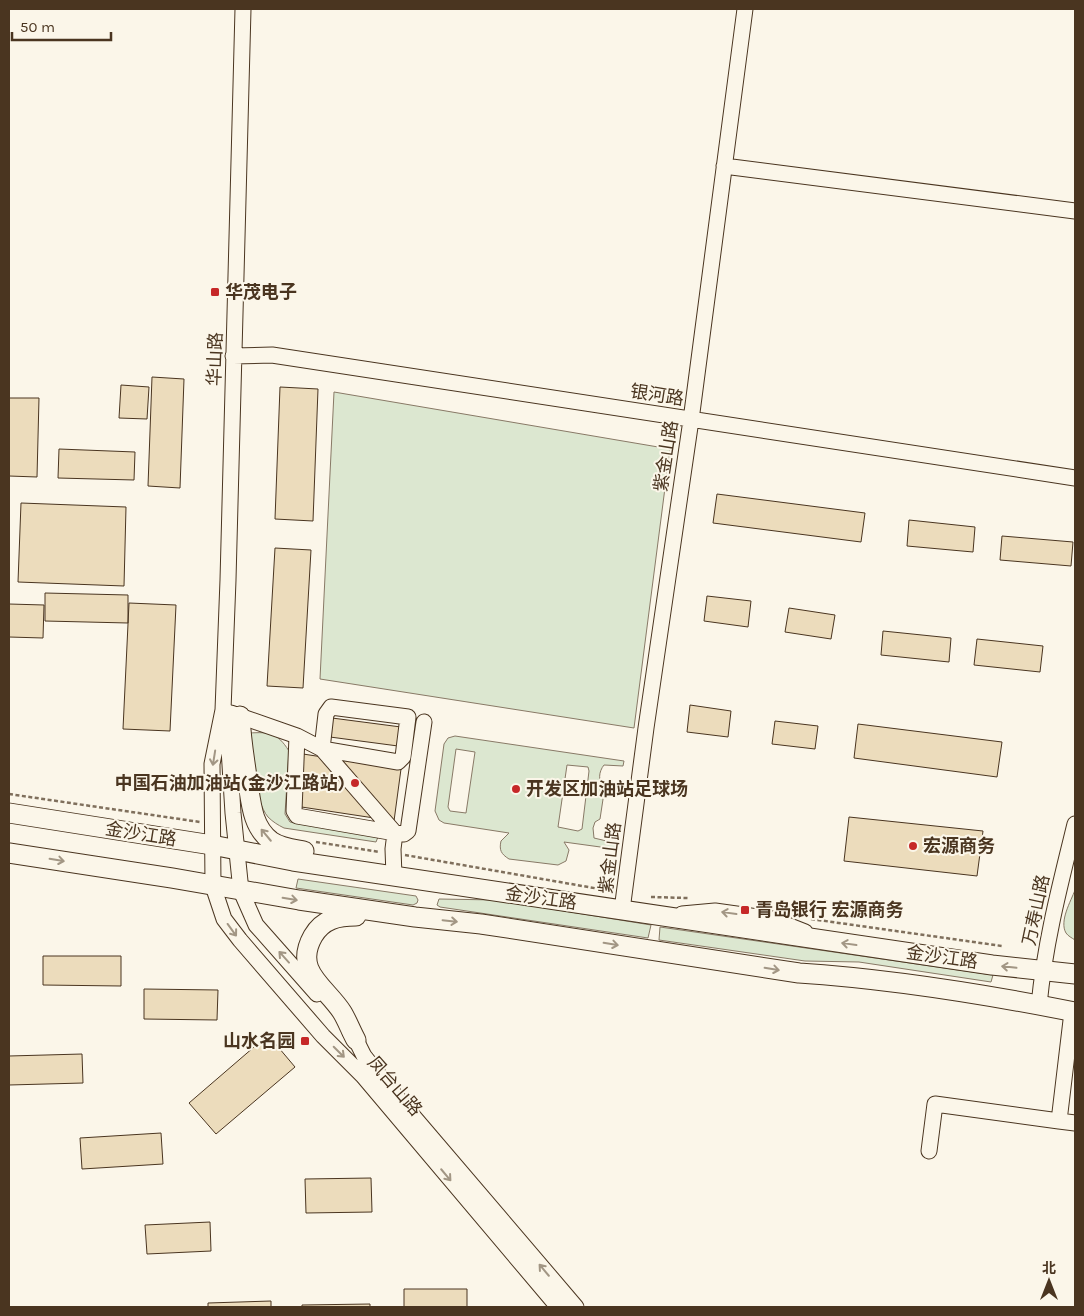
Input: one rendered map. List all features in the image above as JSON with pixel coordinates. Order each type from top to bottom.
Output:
[{"type":"main road","points":[[232,713],[242,752],[250,803],[257,823],[266,836],[272,842],[284,847],[350,859],[394,876]]},
{"type":"main road","name":"金沙江路","points":[[9,812],[212,845],[293,861],[394,876],[623,901],[664,916],[1042,971],[1075,974]]},
{"type":"main road","name":"金沙江路","points":[[9,853],[172,878],[241,892],[415,917],[481,924],[799,973],[850,976],[1074,1012]]},
{"type":"main road","points":[[356,1040],[342,1012],[311,975],[306,954],[309,942],[323,923],[333,918],[351,916],[415,917]]},
{"type":"street","name":"华山路","points":[[232,713],[233,356],[243,9]]},
{"type":"street","name":"紫金山路","points":[[623,901],[691,420],[745,9]]},
{"type":"street","points":[[724,166],[1075,211]]},
{"type":"street","name":"银河路","points":[[233,356],[272,354],[1075,478]]},
{"type":"street","points":[[232,713],[297,736],[322,749],[398,762],[403,757],[408,717],[331,707],[326,714],[322,749],[394,833],[394,876]]},
{"type":"street","name":"凤台山路","points":[[232,713],[212,764],[213,886],[224,919],[323,1036],[363,1076],[558,1307]]},
{"type":"street","name":"凤台山路","points":[[232,713],[229,749],[241,892],[256,925],[356,1040],[364,1056],[390,1089],[576,1307]]},
{"type":"street","points":[[297,736],[294,811],[297,816],[404,834],[408,831],[424,722]]},
{"type":"street","name":"万寿山路","points":[[1039,1005],[1042,971],[1050,926],[1074,832]]},
{"type":"street","points":[[1059,1121],[1074,1012]]},
{"type":"street","points":[[929,1151],[935,1104],[1075,1124]]},
{"type":"path","points":[[9,794],[212,824]]},
{"type":"path","points":[[308,841],[441,860],[623,901],[653,897],[690,898]]},
{"type":"path","points":[[807,918],[1002,946]]},
{"type":"green space","points":[[334,392],[670,449],[634,728],[320,679]]},
{"type":"green space","points":[[249,733],[272,734],[289,751],[285,814],[290,822],[378,837],[376,842],[284,828],[268,817],[263,809],[257,789]]},
{"type":"green space","points":[[455,736],[624,761],[623,766],[604,765],[601,770],[600,779],[605,786],[600,819],[595,822],[593,828],[594,838],[615,843],[615,849],[564,842],[569,850],[566,861],[558,865],[509,859],[501,852],[500,847],[501,841],[509,833],[444,823],[439,820],[435,811],[444,744],[448,738]],"holes":[[[456,749],[475,752],[466,813],[450,811],[448,807]],[[567,765],[588,767],[589,771],[582,829],[578,831],[558,827]]]},
{"type":"green space","points":[[298,879],[416,896],[418,900],[413,905],[296,888]]},
{"type":"green space","points":[[1075,890],[1075,940],[1066,933],[1064,923],[1066,911]]},
{"type":"green space","points":[[439,899],[496,900],[651,925],[648,938],[440,907],[437,905]]},
{"type":"green space","points":[[660,927],[993,975],[991,982],[859,962],[805,961],[659,940]]},
{"type":"building","points":[[152,377],[184,379],[180,488],[148,486]]},
{"type":"building","points":[[121,385],[149,387],[147,419],[119,418]]},
{"type":"building","points":[[280,387],[318,389],[313,521],[275,519]]},
{"type":"building","points":[[9,398],[39,398],[37,477],[9,476]]},
{"type":"building","points":[[59,449],[135,452],[134,480],[58,478]]},
{"type":"building","points":[[717,494],[865,513],[861,542],[713,523]]},
{"type":"building","points":[[21,503],[126,507],[124,586],[18,582]]},
{"type":"building","points":[[909,520],[975,527],[973,552],[907,546]]},
{"type":"building","points":[[1002,536],[1073,542],[1071,566],[1000,560]]},
{"type":"building","points":[[275,548],[311,550],[303,688],[267,686]]},
{"type":"building","points":[[45,593],[128,595],[128,623],[45,621]]},
{"type":"building","points":[[707,596],[751,601],[748,627],[704,621]]},
{"type":"building","points":[[129,603],[176,605],[170,731],[123,729]]},
{"type":"building","points":[[9,604],[44,605],[43,638],[9,637]]},
{"type":"building","points":[[789,608],[835,615],[831,639],[785,632]]},
{"type":"building","points":[[883,631],[951,638],[949,662],[881,655]]},
{"type":"building","points":[[977,639],[1043,646],[1040,672],[974,665]]},
{"type":"building","points":[[690,705],[731,711],[728,737],[687,732]]},
{"type":"building","points":[[332,718],[401,727],[398,746],[330,737]]},
{"type":"building","points":[[775,721],[818,726],[815,749],[772,744]]},
{"type":"building","points":[[858,724],[1002,742],[997,777],[854,758]]},
{"type":"building","points":[[303,754],[401,769],[394,821],[295,806]]},
{"type":"building","name":"宏源商务","points":[[849,817],[983,831],[977,876],[844,861]]},
{"type":"building","points":[[43,956],[121,956],[121,986],[43,985]]},
{"type":"building","points":[[144,989],[218,990],[217,1020],[144,1019]]},
{"type":"building","points":[[268,1035],[295,1067],[216,1134],[189,1103]]},
{"type":"building","points":[[82,1054],[83,1083],[9,1085],[9,1056]]},
{"type":"building","points":[[161,1133],[163,1164],[82,1169],[80,1138]]},
{"type":"building","points":[[371,1178],[372,1212],[306,1213],[305,1179]]},
{"type":"building","points":[[210,1222],[211,1251],[147,1254],[145,1225]]},
{"type":"building","points":[[404,1289],[467,1289],[467,1307],[404,1307]]},
{"type":"building","points":[[271,1301],[271,1307],[208,1307],[208,1303]]},
{"type":"building","points":[[370,1304],[370,1307],[302,1307],[302,1305]]},
{"type":"place","name":"华茂电子","points":[[215,292]]},
{"type":"place","name":"中国石油加油站(金沙江路站)","points":[[355,783]]},
{"type":"place","name":"开发区加油站足球场","points":[[516,789]]},
{"type":"place","name":"宏源商务","points":[[913,846]]},
{"type":"place","name":"青岛银行 宏源商务","points":[[745,910]]},
{"type":"place","name":"山水名园","points":[[305,1041]]}]
